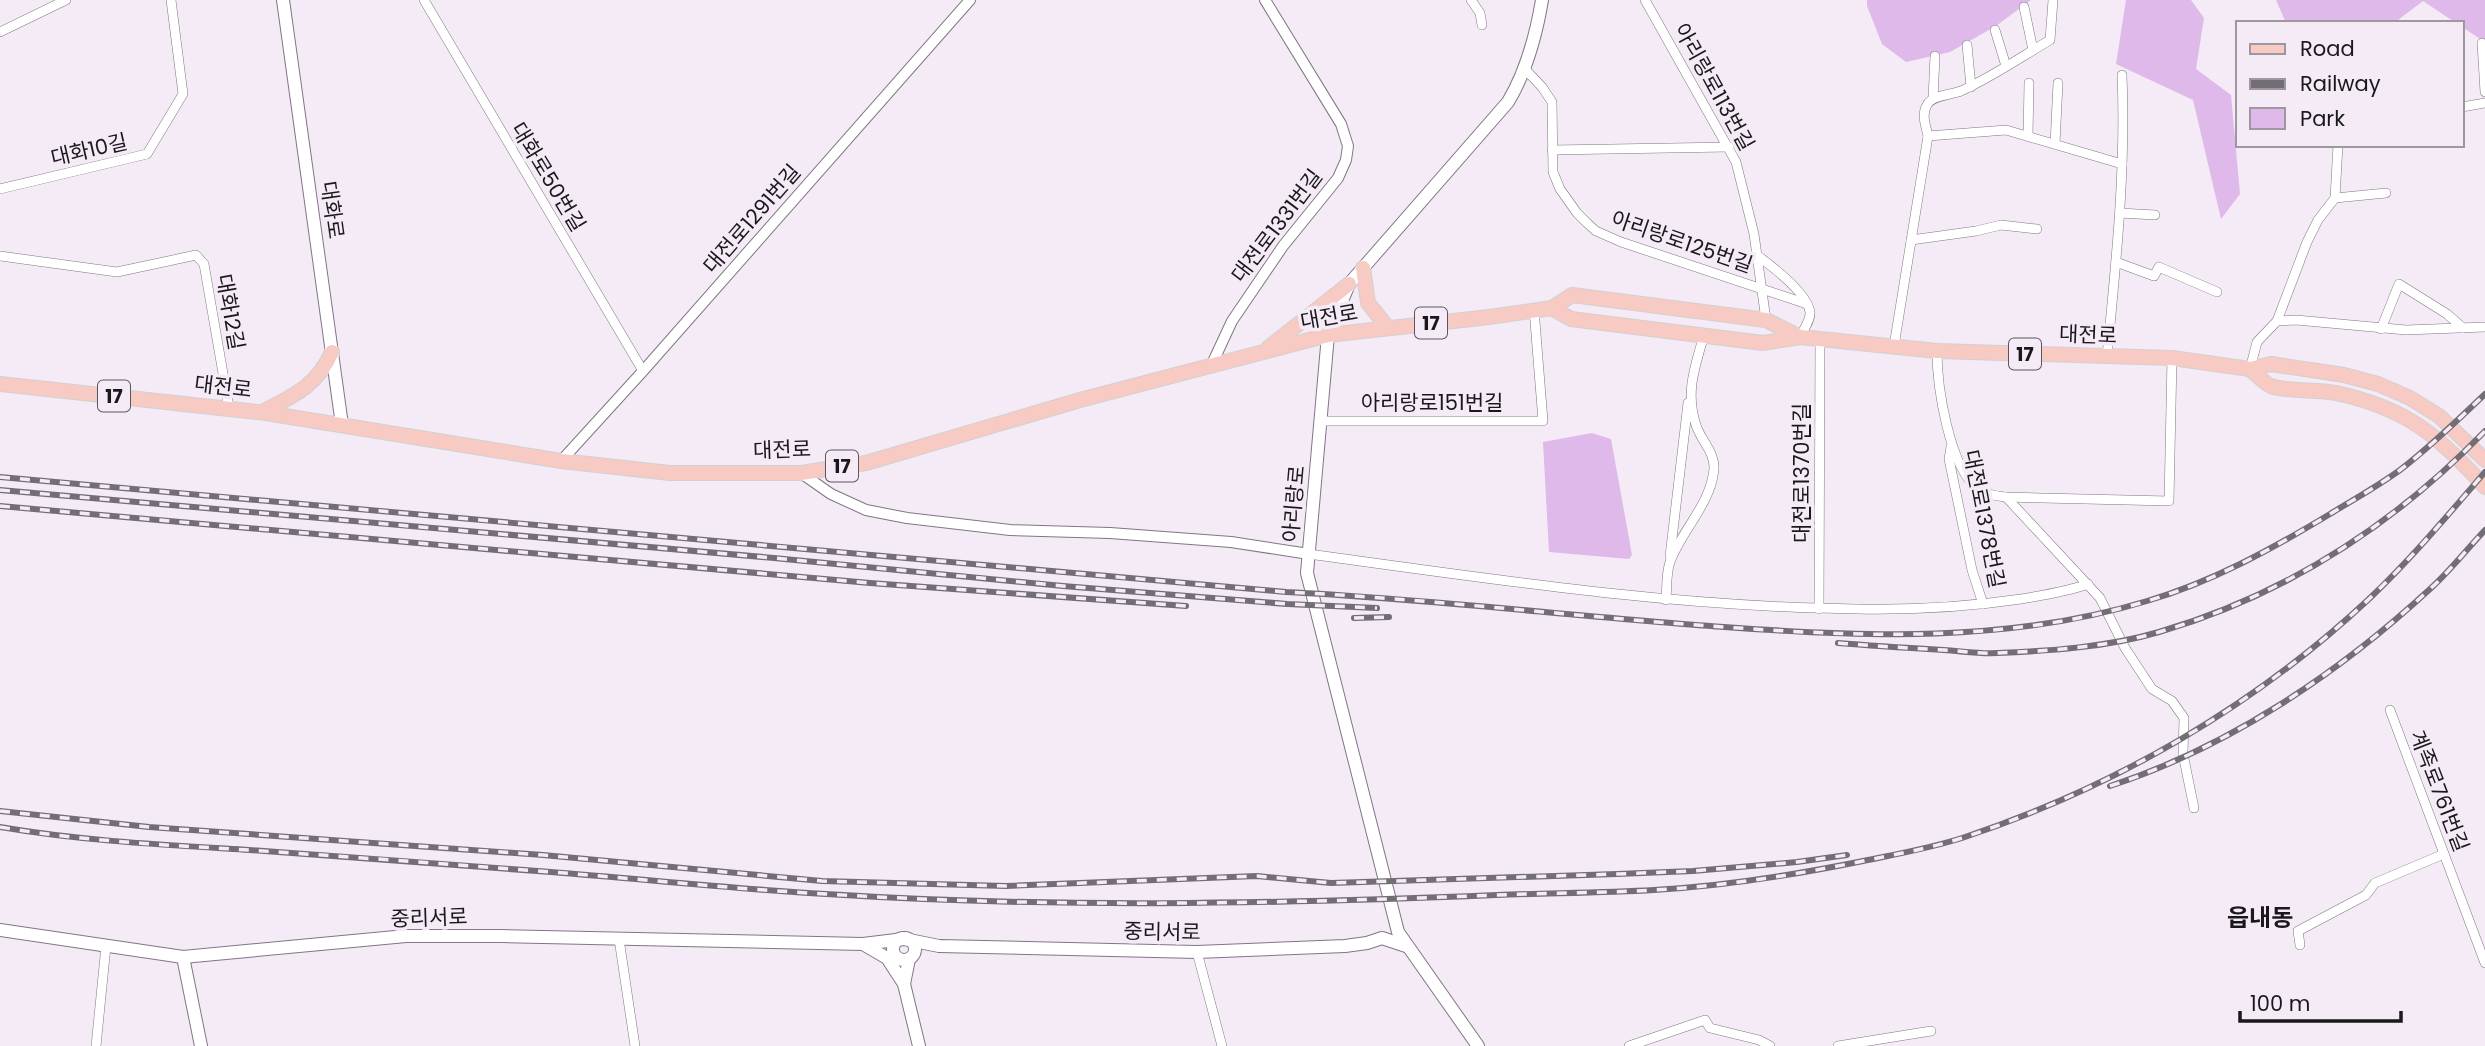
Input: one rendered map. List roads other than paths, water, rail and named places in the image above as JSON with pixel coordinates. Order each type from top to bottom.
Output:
[{"type":"main road","name":"대화로","points":[[284,0],[342,425]]},
{"type":"main road","name":"아리랑로","points":[[1478,1046],[1398,932],[1307,573],[1328,335],[1349,284],[1508,102],[1525,69],[1542,0]]},
{"type":"main road","points":[[1363,268],[1368,303],[1388,328]]},
{"type":"main road","points":[[1264,351],[1349,284]]},
{"type":"main road","name":"대전로","points":[[0,384],[262,412],[561,461],[670,473],[801,473],[866,463],[991,425],[1328,335],[1552,308],[1572,295],[1766,320],[1800,337]]},
{"type":"main road","name":"대전로","points":[[1552,308],[1571,319],[1763,343],[1800,337],[1819,338],[1937,351],[2172,358],[2250,369],[2271,364],[2344,375],[2378,384],[2410,398],[2439,416],[2485,460]]},
{"type":"main road","points":[[262,412],[313,382],[325,367],[332,352]]},
{"type":"main road","name":"대전로","points":[[2250,369],[2272,386],[2334,392],[2401,415],[2425,428],[2485,486]]},
{"type":"main road","points":[[1395,916],[1382,938],[1406,946]]},
{"type":"main road","name":"중리서로","points":[[0,930],[183,957],[406,936],[867,946]]},
{"type":"main road","name":"중리서로","points":[[936,947],[1197,952],[1345,946],[1382,938]]},
{"type":"main road","points":[[904,939],[913,944],[903,955],[903,979],[919,1046]]},
{"type":"main road","points":[[867,946],[904,939],[936,947]]},
{"type":"main road","points":[[867,946],[903,955],[936,947]]},
{"type":"main road","points":[[867,946],[887,958],[903,979]]},
{"type":"main road","points":[[903,979],[922,954],[936,947]]},
{"type":"main road","points":[[183,957],[201,1046]]},
{"type":"street","points":[[0,32],[66,0]]},
{"type":"street","name":"대화10길","points":[[0,189],[147,154],[184,94],[171,0]]},
{"type":"street","name":"대화로50번길","points":[[424,0],[643,371]]},
{"type":"street","name":"대전로1291번길","points":[[561,461],[970,0]]},
{"type":"street","name":"대전로1331번길","points":[[1212,364],[1232,321],[1283,246],[1338,178],[1347,153],[1348,146],[1341,124],[1265,0]]},
{"type":"street","points":[[1471,0],[1480,13],[1482,24]]},
{"type":"street","name":"아리랑로113번길","points":[[1645,0],[1729,147],[1743,182],[1758,256],[1766,320]]},
{"type":"street","points":[[1894,346],[1928,136],[1924,116],[1928,103],[1971,87],[2050,40],[2053,0]]},
{"type":"street","points":[[2024,7],[2033,50]]},
{"type":"street","points":[[1995,30],[2006,66]]},
{"type":"street","points":[[2482,43],[2485,92]]},
{"type":"street","points":[[1967,45],[1971,87]]},
{"type":"street","points":[[1933,99],[1935,56]]},
{"type":"street","name":"아리랑로125번길","points":[[1525,69],[1552,102],[1553,172],[1560,189],[1577,213],[1596,231],[1621,242],[1807,304]]},
{"type":"street","points":[[2107,356],[2120,213],[2122,75]]},
{"type":"street","points":[[2028,136],[2029,83]]},
{"type":"street","points":[[2055,144],[2058,83]]},
{"type":"street","points":[[2464,107],[2485,103]]},
{"type":"street","points":[[1928,136],[2006,130],[2122,164]]},
{"type":"street","points":[[1552,150],[1729,147]]},
{"type":"street","points":[[2250,369],[2257,342],[2277,321],[2307,242],[2318,220],[2335,198],[2338,147]]},
{"type":"street","points":[[2335,198],[2386,193]]},
{"type":"street","points":[[2120,213],[2155,215]]},
{"type":"street","points":[[1911,240],[2001,225],[2037,229]]},
{"type":"street","name":"대화12길","points":[[0,256],[117,272],[196,256],[204,264],[229,408]]},
{"type":"street","points":[[1758,256],[1799,293],[1807,304],[1810,318],[1800,337]]},
{"type":"street","points":[[2116,262],[2154,276],[2159,267],[2217,292]]},
{"type":"street","points":[[2381,329],[2399,284],[2447,314],[2463,328]]},
{"type":"street","name":"아리랑로151번길","points":[[1321,421],[1543,421],[1534,309]]},
{"type":"street","points":[[2277,321],[2296,320],[2381,329],[2485,327]]},
{"type":"street","points":[[1666,600],[1690,387],[1703,335]]},
{"type":"street","name":"대전로1370번길","points":[[1819,338],[1819,609]]},
{"type":"street","name":"대전로1378번길","points":[[1937,351],[1937,374],[1944,416],[1951,441],[1968,478],[1980,491],[2006,497],[2088,584],[2100,598],[2125,648],[2152,690],[2172,701],[2184,718],[2183,754],[2194,808]]},
{"type":"street","points":[[2006,497],[2169,501],[2172,358]]},
{"type":"street","points":[[1670,563],[1698,512],[1714,468],[1712,453],[1696,426],[1690,387]]},
{"type":"street","name":"대전로1378번길","points":[[1951,441],[1950,459],[1972,570],[1983,604]]},
{"type":"street","points":[[801,473],[831,494],[866,510],[907,518],[1010,530],[1231,541],[1503,581],[1666,600],[1819,609],[1905,610],[1983,604],[2060,592],[2088,584]]},
{"type":"street","name":"계족로761번길","points":[[2390,710],[2485,963]]},
{"type":"street","points":[[2300,946],[2298,931],[2366,895],[2375,883],[2444,854]]},
{"type":"street","points":[[619,939],[635,1046]]},
{"type":"street","points":[[96,1046],[106,946]]},
{"type":"street","points":[[1197,952],[1222,1046]]},
{"type":"street","points":[[1629,1046],[1705,1020],[1710,1028],[1759,1040],[1770,1046]]},
{"type":"street","points":[[1838,1046],[1931,1031]]},
{"type":"railway","points":[[0,477],[1286,592],[1777,630],[1937,634],[2043,624],[2095,615],[2171,593],[2241,564],[2392,476],[2433,443],[2485,394]]},
{"type":"railway","points":[[1838,643],[1977,653],[2038,651],[2120,641],[2205,617],[2294,577],[2335,553],[2413,497],[2485,431]]},
{"type":"railway","points":[[0,827],[124,842],[757,889],[993,901],[1329,901],[1634,891],[1759,879],[1902,853],[1965,837],[2075,794],[2181,739],[2231,708],[2326,637],[2400,568],[2485,472]]},
{"type":"railway","points":[[0,490],[1063,586],[1287,604],[1377,608]]},
{"type":"railway","points":[[0,506],[870,583],[1186,606]]},
{"type":"railway","points":[[2110,786],[2154,770],[2240,729],[2320,678],[2358,650],[2430,589],[2485,530]]},
{"type":"railway","points":[[1354,618],[1389,617]]},
{"type":"railway","points":[[0,811],[149,827],[543,855],[822,881],[1006,886],[1257,876],[1331,883],[1617,874],[1693,871],[1847,855]]},
{"type":"district","name":"읍내동","points":[[2260,918]]}]
